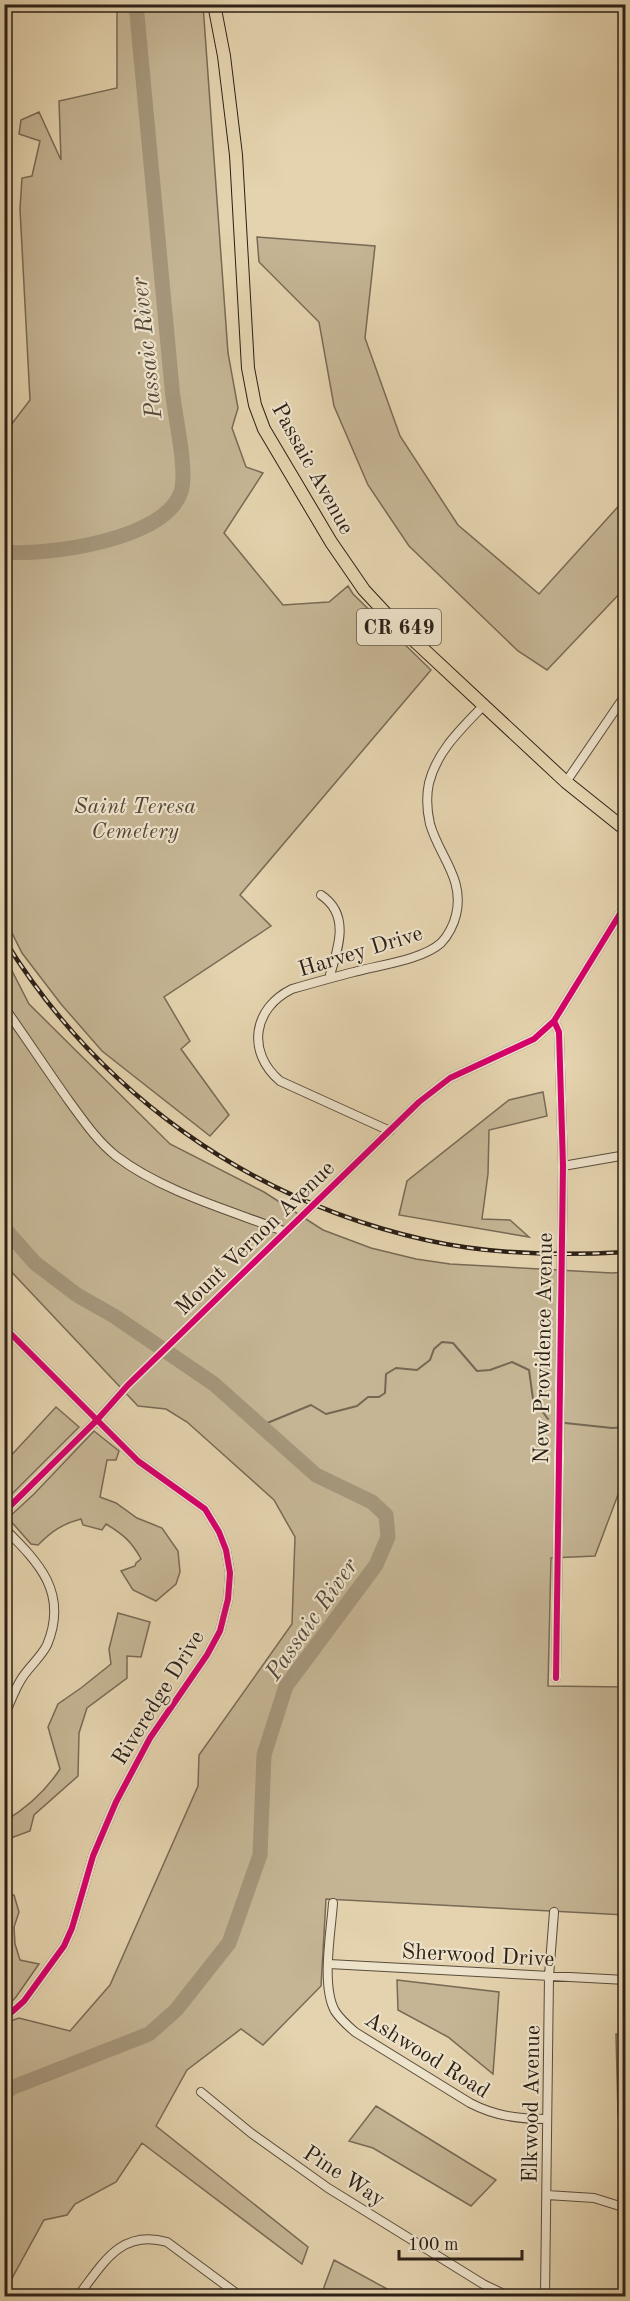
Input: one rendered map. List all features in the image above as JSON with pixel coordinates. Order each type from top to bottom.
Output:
[{"type":"main road","name":"Passaic Avenue","points":[[214,4],[224,56],[236,155],[248,368],[260,417],[278,455],[354,578],[391,619],[567,782],[626,830]]},
{"type":"street","points":[[567,782],[626,694]]},
{"type":"street","name":"Harvey Drive","points":[[390,1131],[280,1081],[263,1062],[258,1035],[262,1019],[270,1004],[292,988],[414,956],[441,943],[449,932],[457,912],[458,892],[453,872],[430,825],[427,808],[428,791],[435,766],[442,753],[484,705]]},
{"type":"street","points":[[321,895],[335,907],[340,924],[329,978]]},
{"type":"street","name":"Mount Vernon Avenue","points":[[4,1512],[97,1420],[128,1385],[419,1102],[450,1078],[534,1039],[554,1021],[626,904]]},
{"type":"street","points":[[4,1007],[83,1120],[116,1156],[176,1190],[286,1232]]},
{"type":"street","name":"New Providence Avenue","points":[[554,1021],[559,1032],[563,1166],[556,1678]]},
{"type":"street","points":[[563,1166],[626,1155]]},
{"type":"street","name":"Riveredge Drive","points":[[4,1327],[138,1461],[205,1509],[219,1532],[226,1550],[230,1573],[228,1599],[220,1631],[150,1738],[116,1802],[93,1856],[72,1928],[64,1946],[24,2001],[4,2019]]},
{"type":"street","points":[[4,1527],[34,1557],[46,1575],[53,1611],[46,1647],[21,1679],[4,1716]]},
{"type":"street","name":"Ashwood Road","points":[[333,1903],[327,1982],[331,2002],[339,2017],[355,2032],[470,2103],[489,2112],[515,2118],[547,2119]]},
{"type":"street","name":"Elkwood Avenue","points":[[545,2296],[549,1976],[554,1912]]},
{"type":"street","name":"Sherwood Drive","points":[[329,1964],[626,1980]]},
{"type":"street","name":"Pine Way","points":[[201,2092],[251,2133],[328,2188],[483,2284],[508,2296]]},
{"type":"street","points":[[547,2195],[594,2198],[626,2208]]},
{"type":"street","points":[[78,2296],[112,2253],[132,2240],[154,2238],[167,2242],[240,2296]]},
{"type":"green space","name":"Saint Teresa Cemetery","points":[[117,5],[203,5],[228,353],[238,408],[232,428],[246,467],[263,473],[224,533],[283,605],[329,602],[348,586],[353,594],[431,670],[240,895],[271,926],[164,997],[190,1041],[181,1049],[229,1115],[210,1136],[102,1051],[61,1004],[22,953],[5,919],[4,434],[30,400],[20,209],[22,178],[32,176],[40,141],[19,134],[21,120],[39,112],[61,160],[59,101],[117,88]]},
{"type":"green space","points":[[257,237],[375,246],[365,338],[400,436],[458,525],[539,594],[625,499],[625,588],[547,670],[518,651],[409,546],[368,485],[334,406],[319,322],[259,262]]},
{"type":"green space","points":[[5,957],[29,1004],[170,1144],[264,1192],[323,1230],[371,1248],[416,1259],[450,1264],[626,1272],[625,1476],[595,1556],[551,1558],[548,1686],[625,1687],[625,1915],[326,1899],[321,1986],[263,2045],[241,2029],[187,2070],[156,2126],[308,2247],[302,2264],[142,2143],[116,2182],[75,2204],[67,2215],[44,2220],[5,2291],[5,2023],[19,2018],[70,2031],[110,1985],[198,1786],[199,1755],[292,1624],[295,1537],[274,1500],[187,1422],[166,1409],[138,1406],[5,1265],[4,1025],[17,1019],[5,1003]]},
{"type":"green space","points":[[543,1092],[547,1116],[489,1130],[488,1174],[482,1219],[510,1220],[529,1237],[399,1215],[407,1181],[509,1100]]},
{"type":"green space","points":[[56,1407],[79,1427],[5,1501],[5,1462]]},
{"type":"green space","points":[[94,1431],[119,1451],[116,1460],[107,1460],[100,1497],[116,1503],[137,1518],[162,1528],[178,1551],[180,1572],[176,1584],[156,1601],[133,1590],[121,1571],[135,1566],[141,1559],[126,1539],[106,1524],[102,1530],[83,1525],[81,1519],[74,1521],[58,1529],[38,1545],[31,1544],[8,1518]]},
{"type":"green space","points":[[118,1613],[150,1622],[141,1657],[127,1656],[127,1678],[87,1708],[79,1733],[78,1776],[34,1815],[30,1831],[8,1839],[8,1855],[5,1854],[5,1821],[36,1798],[60,1769],[48,1727],[58,1704],[111,1664],[109,1649]]},
{"type":"green space","points":[[5,1895],[14,1895],[19,1912],[14,1927],[15,1944],[20,1960],[39,1964],[5,2009],[4,1954],[6,1943]]},
{"type":"green space","points":[[397,1980],[499,1992],[493,2074],[448,2037],[398,2010]]},
{"type":"green space","points":[[616,2034],[626,2035],[625,2104],[618,2113]]},
{"type":"green space","points":[[376,2106],[496,2180],[471,2206],[373,2148],[349,2141]]},
{"type":"green space","points":[[334,2260],[400,2296],[324,2296],[324,2287]]},
{"type":"waterway","name":"Passaic River","points":[[4,552],[48,551],[103,542],[153,522],[171,509],[181,492],[182,456],[172,388],[136,4]]},
{"type":"waterway","name":"Passaic River","points":[[4,1228],[35,1263],[77,1295],[114,1316],[214,1384],[316,1475],[372,1502],[386,1515],[388,1537],[376,1565],[286,1686],[264,1755],[260,1855],[229,1943],[176,2010],[149,2034],[11,2088],[4,2095]]},
{"type":"waterway","points":[[260,1426],[311,1405],[326,1414],[357,1406],[368,1397],[379,1397],[385,1393],[386,1374],[396,1368],[417,1370],[430,1360],[434,1349],[442,1342],[453,1343],[477,1371],[490,1370],[512,1362],[529,1370],[533,1399],[548,1419]]},
{"type":"waterway","points":[[565,1423],[612,1428],[626,1427]]},
{"type":"railway","points":[[4,939],[42,995],[85,1046],[133,1092],[185,1133],[240,1168],[299,1198],[361,1222],[451,1245],[526,1253],[626,1252]]},
{"type":"cycle path","points":[[4,1512],[97,1420],[128,1385],[419,1102],[450,1078],[534,1039],[554,1021],[626,904]]},
{"type":"cycle path","points":[[554,1021],[559,1032],[563,1166],[556,1678]]},
{"type":"cycle path","points":[[4,1327],[138,1461],[205,1509],[219,1532],[226,1550],[230,1573],[228,1599],[220,1631],[207,1655],[150,1738],[116,1802],[93,1856],[72,1928],[64,1946],[24,2001],[4,2019]]}]
